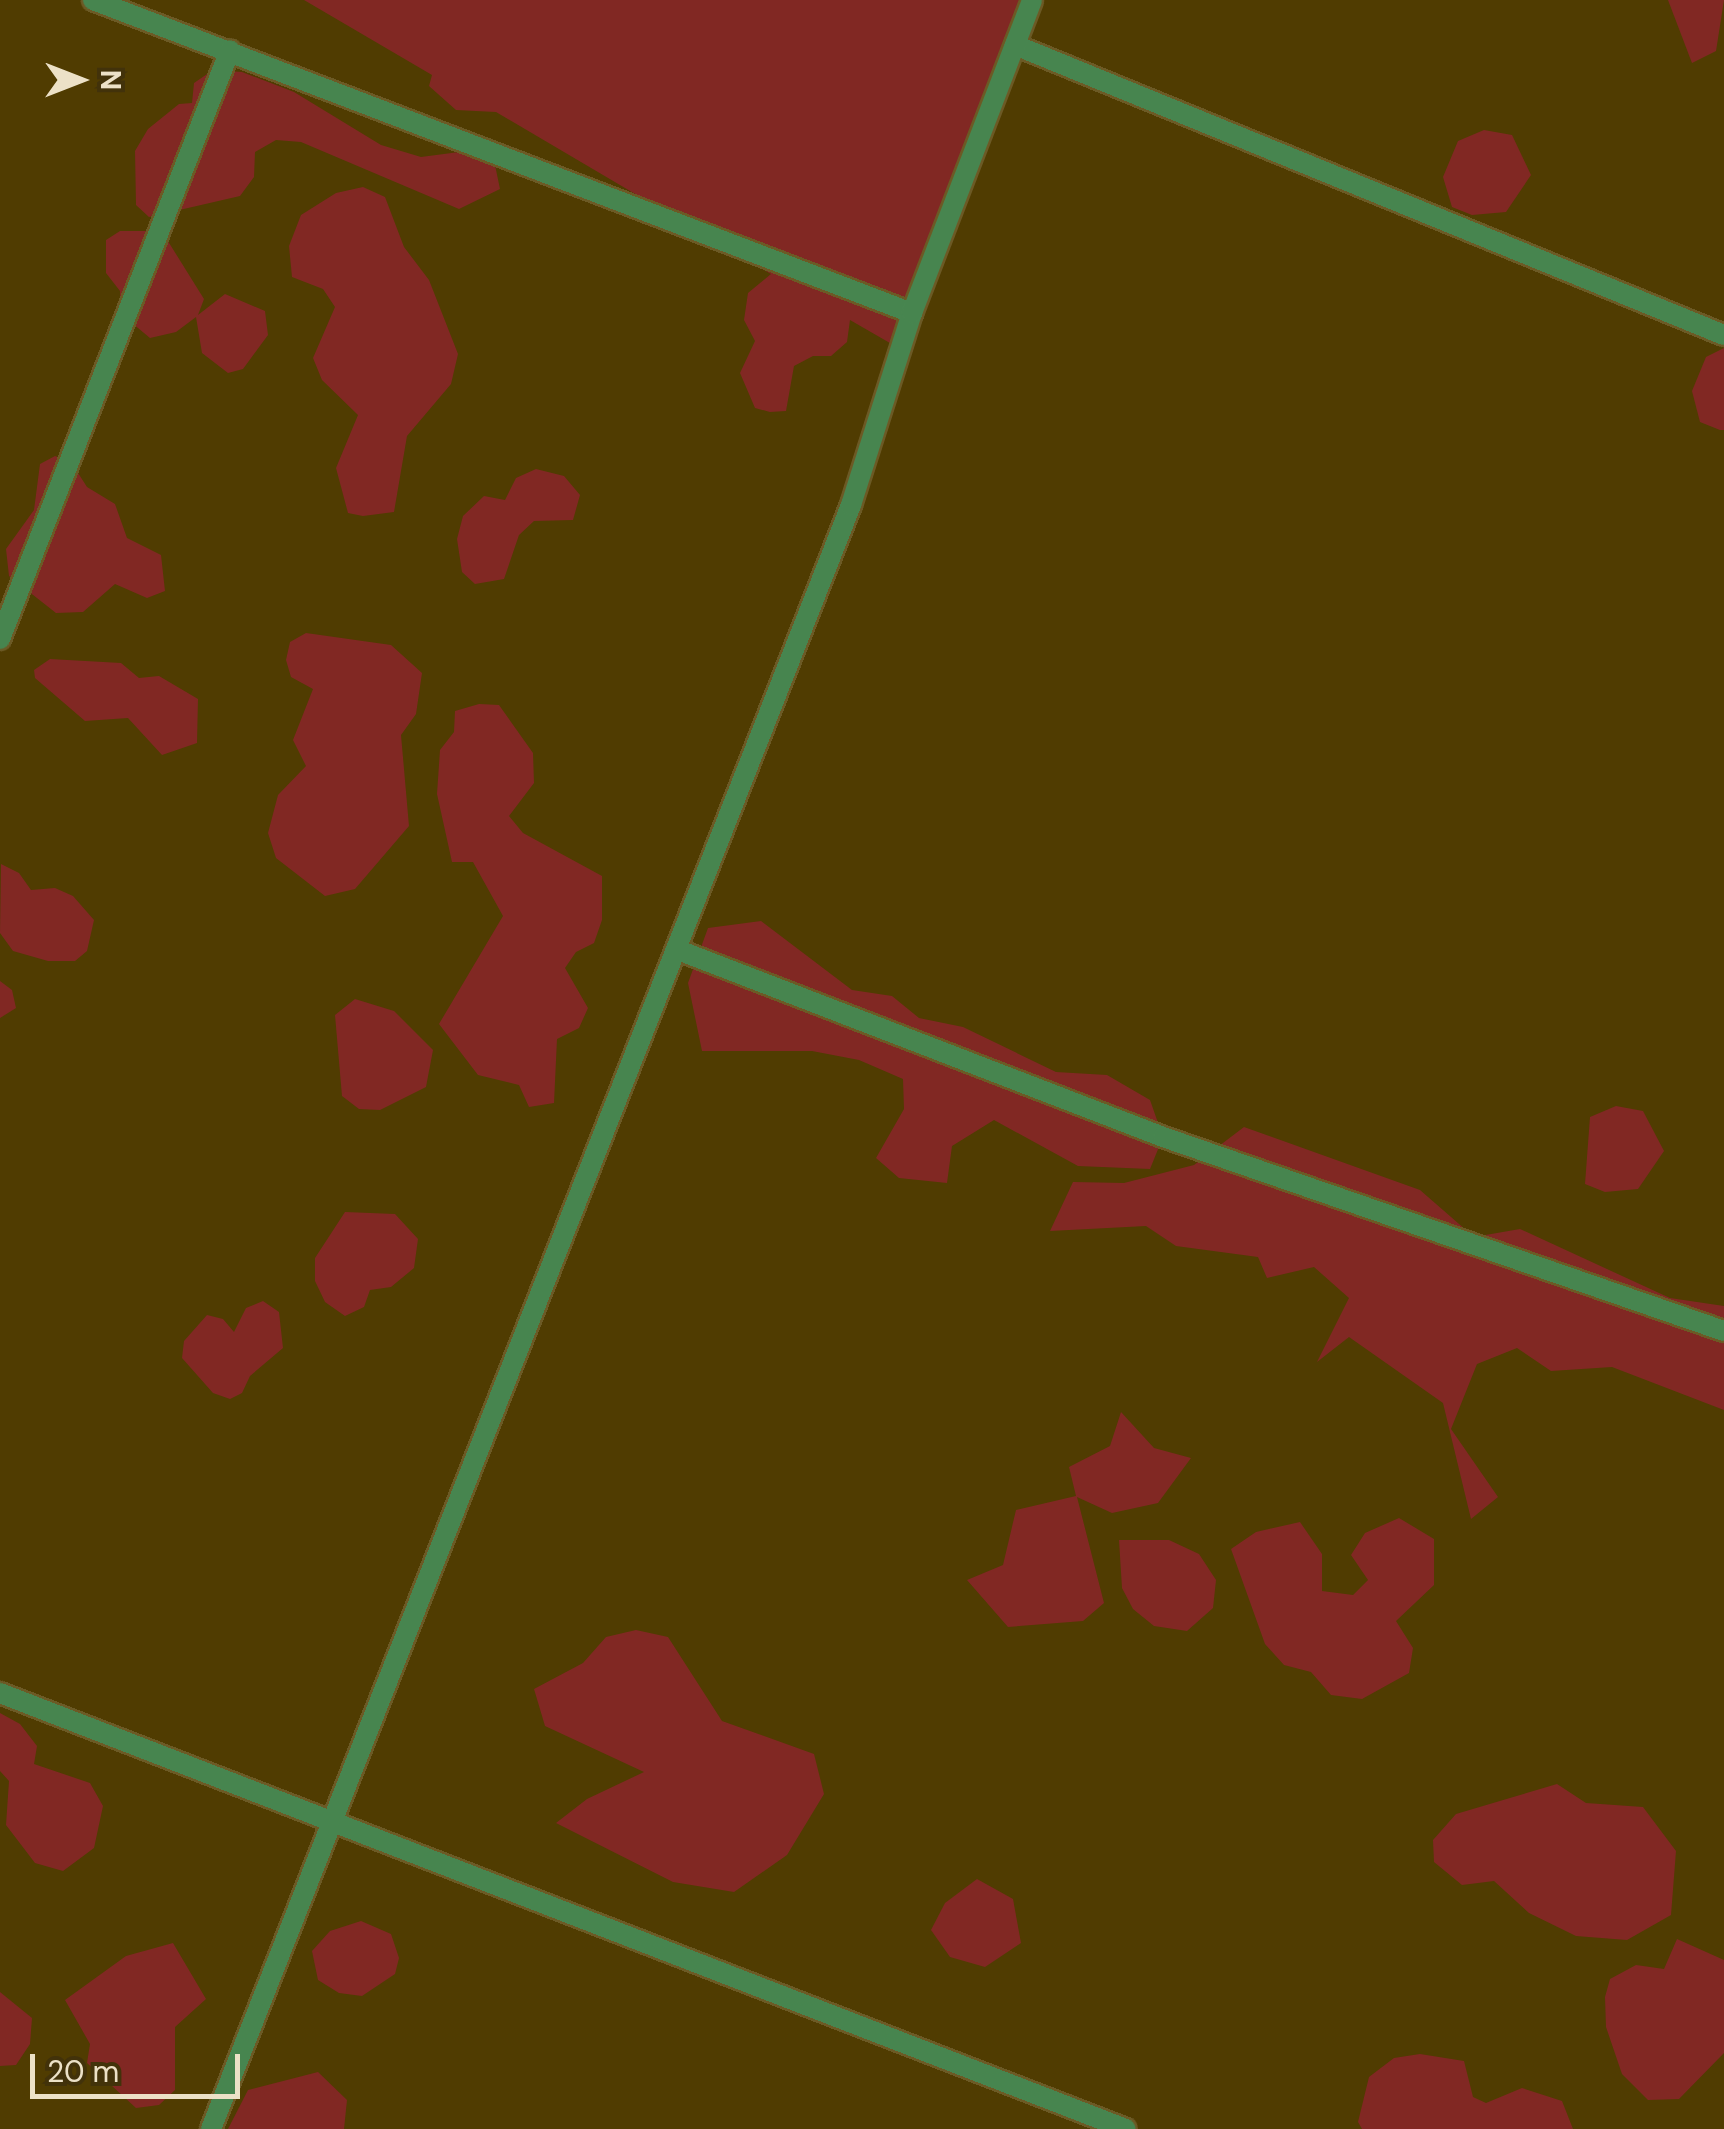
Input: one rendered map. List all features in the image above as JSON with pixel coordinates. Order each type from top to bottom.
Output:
[{"type":"street","points":[[94,0],[764,262],[912,313]]},
{"type":"street","points":[[211,2129],[327,1824],[678,950],[851,505],[912,313],[1032,0]]},
{"type":"street","points":[[1015,45],[1724,335]]},
{"type":"street","points":[[0,640],[230,50]]},
{"type":"street","points":[[678,950],[1163,1137],[1724,1331]]},
{"type":"street","points":[[0,1693],[327,1824],[1126,2129]]},
{"type":"shaded area","points":[[304,0],[1044,0],[909,354],[850,320],[847,342],[831,356],[813,356],[794,366],[786,411],[770,412],[755,408],[740,373],[755,341],[744,320],[748,293],[771,274],[496,112],[456,110],[429,86],[432,75]]},
{"type":"shaded area","points":[[1668,0],[1724,0],[1716,51],[1692,63]]},
{"type":"shaded area","points":[[213,70],[242,72],[294,92],[381,145],[421,157],[482,149],[495,165],[500,189],[459,209],[301,142],[276,140],[255,152],[254,177],[240,196],[149,217],[136,205],[135,151],[148,129],[179,104],[192,103],[194,83]]},
{"type":"shaded area","points":[[1484,130],[1512,135],[1531,175],[1506,212],[1472,215],[1452,207],[1443,177],[1458,141]]},
{"type":"shaded area","points":[[363,187],[385,197],[404,247],[429,280],[458,354],[451,384],[407,436],[394,512],[363,516],[348,513],[336,468],[358,415],[322,380],[313,358],[335,307],[323,289],[292,277],[289,246],[301,215],[336,193]]},
{"type":"shaded area","points":[[120,231],[152,231],[166,238],[204,299],[198,315],[225,294],[265,311],[268,335],[243,369],[228,373],[202,353],[196,317],[176,332],[150,338],[120,313],[120,291],[106,273],[106,240]]},
{"type":"shaded area","points":[[1724,348],[1724,430],[1720,430],[1700,422],[1692,391],[1706,357]]},
{"type":"shaded area","points":[[55,456],[71,462],[87,487],[115,504],[127,538],[161,555],[165,591],[147,598],[115,584],[83,612],[56,613],[9,576],[6,549],[34,510],[40,464]]},
{"type":"shaded area","points":[[536,469],[564,476],[580,495],[573,520],[534,521],[519,535],[504,579],[475,584],[462,572],[457,539],[463,516],[484,496],[505,500],[516,478]]},
{"type":"shaded area","points":[[306,633],[391,645],[422,673],[416,714],[401,735],[409,826],[355,889],[325,896],[276,858],[268,833],[278,795],[306,766],[293,740],[313,689],[291,677],[286,660],[290,642]]},
{"type":"shaded area","points":[[50,659],[121,663],[139,678],[159,676],[198,699],[197,743],[162,755],[128,718],[85,721],[35,678],[34,670]]},
{"type":"shaded area","points":[[479,704],[499,705],[533,753],[534,783],[509,816],[523,833],[602,876],[602,920],[594,943],[576,952],[565,968],[588,1008],[579,1028],[557,1039],[554,1103],[529,1107],[519,1085],[478,1075],[439,1024],[503,916],[473,862],[452,862],[437,794],[440,750],[454,732],[455,711]]},
{"type":"shaded area","points":[[1,864],[19,873],[31,890],[55,888],[73,896],[94,920],[87,951],[75,961],[48,961],[13,951],[0,933]]},
{"type":"shaded area","points":[[761,921],[852,990],[892,996],[919,1018],[963,1027],[1056,1072],[1107,1075],[1150,1100],[1163,1137],[1150,1169],[1078,1166],[994,1120],[952,1146],[947,1183],[899,1178],[876,1158],[904,1109],[903,1079],[859,1060],[812,1051],[702,1051],[688,983],[708,928]]},
{"type":"shaded area","points":[[0,981],[12,990],[16,1008],[0,1018]]},
{"type":"shaded area","points":[[355,999],[394,1011],[433,1050],[426,1087],[380,1110],[359,1109],[342,1096],[335,1015]]},
{"type":"shaded area","points":[[1616,1106],[1643,1111],[1664,1151],[1638,1189],[1605,1192],[1585,1184],[1590,1117]]},
{"type":"shaded area","points":[[1244,1127],[1420,1190],[1474,1237],[1520,1229],[1670,1298],[1724,1306],[1724,1410],[1612,1367],[1551,1371],[1517,1348],[1477,1364],[1451,1429],[1498,1497],[1471,1519],[1443,1403],[1349,1337],[1317,1362],[1349,1298],[1314,1267],[1267,1278],[1258,1257],[1176,1246],[1146,1226],[1050,1231],[1073,1182],[1124,1183],[1194,1165]]},
{"type":"shaded area","points":[[345,1212],[395,1214],[418,1239],[414,1268],[391,1287],[370,1290],[364,1307],[345,1316],[325,1302],[315,1281],[315,1258]]},
{"type":"shaded area","points":[[263,1301],[279,1312],[283,1348],[250,1376],[242,1393],[230,1399],[213,1393],[182,1358],[184,1341],[207,1315],[223,1319],[234,1332],[246,1308]]},
{"type":"shaded area","points":[[1121,1412],[1154,1448],[1191,1458],[1158,1503],[1112,1513],[1077,1497],[1104,1603],[1083,1621],[1008,1627],[967,1580],[1003,1565],[1016,1510],[1076,1496],[1069,1467],[1110,1446]]},
{"type":"shaded area","points":[[1399,1518],[1434,1539],[1434,1585],[1396,1621],[1413,1648],[1409,1673],[1362,1699],[1331,1695],[1311,1672],[1284,1665],[1265,1644],[1231,1549],[1256,1532],[1300,1522],[1322,1554],[1322,1591],[1353,1595],[1368,1580],[1351,1555],[1365,1533]]},
{"type":"shaded area","points":[[1119,1540],[1169,1540],[1199,1554],[1216,1580],[1213,1608],[1187,1631],[1154,1626],[1133,1609],[1122,1588]]},
{"type":"shaded area","points":[[636,1630],[668,1637],[722,1721],[814,1754],[824,1794],[787,1855],[734,1892],[673,1882],[556,1823],[587,1799],[644,1772],[545,1726],[534,1689],[583,1663],[606,1637]]},
{"type":"shaded area","points":[[0,1713],[20,1724],[37,1746],[34,1764],[90,1783],[103,1806],[94,1848],[63,1871],[35,1863],[6,1825],[9,1781],[0,1771]]},
{"type":"shaded area","points":[[1557,1784],[1586,1803],[1643,1807],[1676,1851],[1671,1915],[1627,1940],[1576,1936],[1529,1913],[1494,1881],[1462,1885],[1434,1862],[1433,1840],[1456,1814]]},
{"type":"shaded area","points":[[977,1879],[1013,1899],[1021,1943],[985,1967],[950,1957],[931,1930],[945,1903]]},
{"type":"shaded area","points":[[361,1921],[391,1934],[399,1958],[395,1974],[362,1996],[339,1993],[318,1980],[312,1951],[330,1931]]},
{"type":"shaded area","points":[[1677,1939],[1724,1960],[1724,2053],[1679,2099],[1648,2100],[1622,2074],[1606,2027],[1605,1997],[1610,1979],[1636,1965],[1664,1969]]},
{"type":"shaded area","points":[[173,1943],[206,1999],[175,2027],[175,2090],[159,2105],[136,2108],[87,2063],[90,2044],[65,2000],[126,1956]]},
{"type":"shaded area","points":[[0,1992],[32,2018],[30,2044],[16,2065],[0,2066]]},
{"type":"shaded area","points":[[1420,2054],[1464,2061],[1473,2097],[1486,2103],[1522,2088],[1562,2101],[1573,2129],[1362,2129],[1358,2122],[1369,2077],[1394,2058]]},
{"type":"shaded area","points":[[318,2072],[347,2100],[344,2129],[228,2129],[248,2090]]}]
